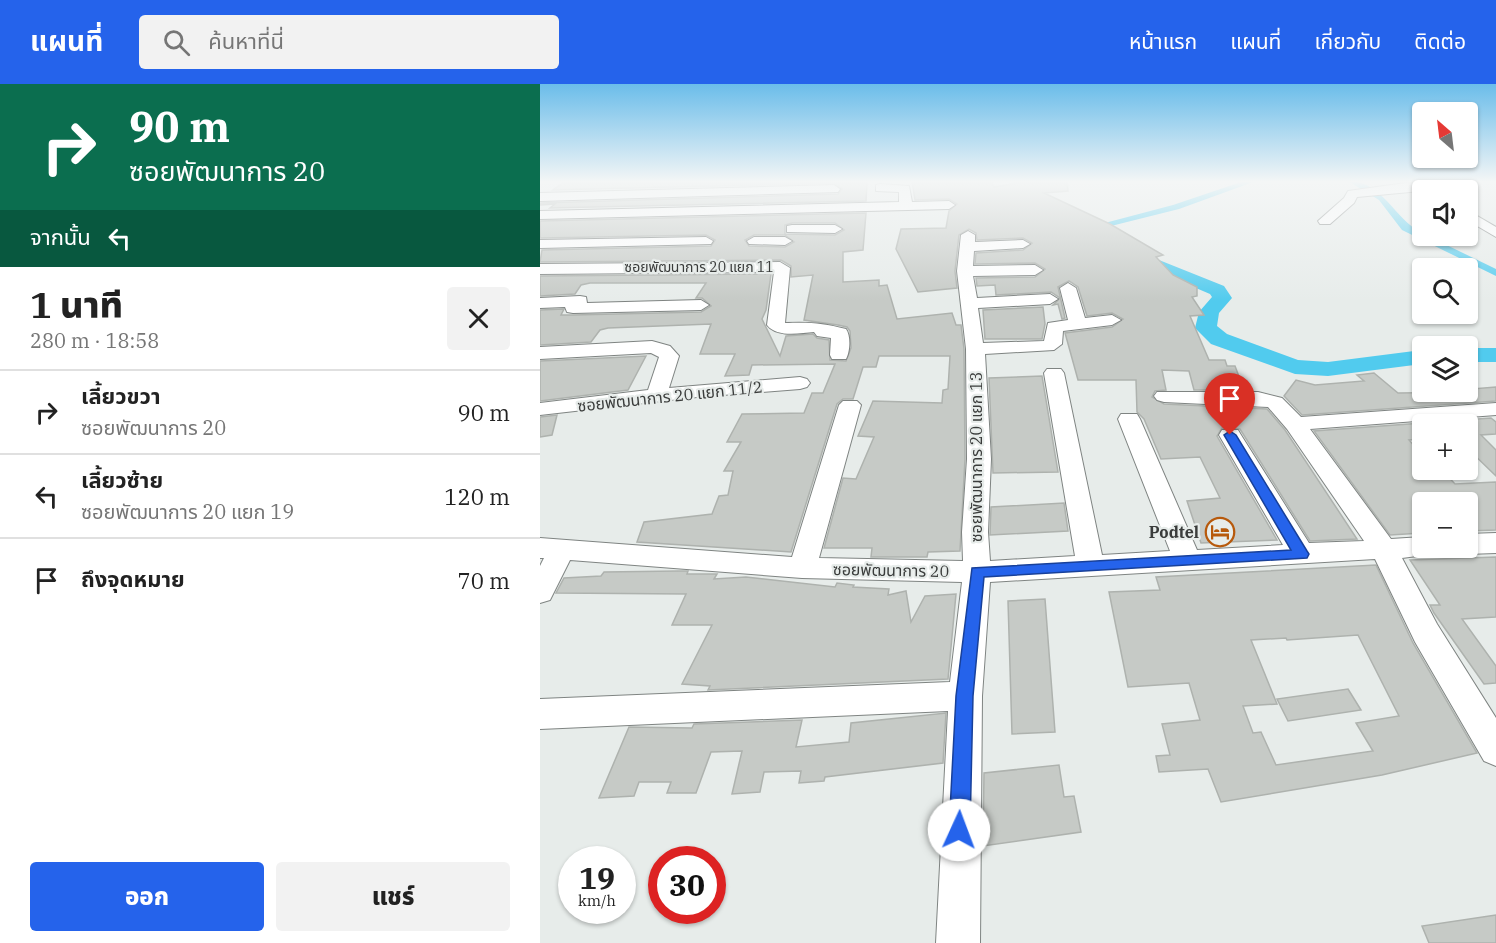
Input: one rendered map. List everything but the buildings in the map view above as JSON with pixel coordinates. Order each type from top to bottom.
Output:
[{"type":"street","points":[[787,238],[796,221]]},
{"type":"street","points":[[1478,221],[1494,231]]},
{"type":"street","points":[[754,241],[787,238],[835,229]]},
{"type":"street","points":[[1478,233],[1494,231]]},
{"type":"street","points":[[540,244],[706,241]]},
{"type":"street","name":"ซอยพัฒนาการ 20 แยก 13","points":[[957,943],[965,696],[977,572],[975,532],[979,459],[975,349],[965,271],[968,241],[1023,244]]},
{"type":"street","name":"ซอยพัฒนาการ 20 แยก 11","points":[[540,269],[780,267],[782,268],[776,325],[782,328],[819,327],[823,332],[840,333],[839,355]]},
{"type":"street","points":[[965,271],[1035,270]]},
{"type":"street","points":[[1068,288],[1078,324]]},
{"type":"street","points":[[969,304],[1050,299]]},
{"type":"street","points":[[540,303],[580,301],[573,308],[701,305]]},
{"type":"street","points":[[975,349],[1047,346],[1053,344],[1054,327],[1112,320]]},
{"type":"street","points":[[540,353],[652,347],[663,350],[669,356],[656,396]]},
{"type":"street","points":[[1054,373],[1090,566]]},
{"type":"street","name":"ซอยพัฒนาการ 20 แยก 11/2","points":[[540,409],[800,383]]},
{"type":"street","points":[[1164,396],[1268,399],[1275,402],[1295,424],[1383,549],[1426,633],[1495,745]]},
{"type":"street","points":[[802,568],[850,405]]},
{"type":"street","points":[[1295,424],[1496,409]]},
{"type":"street","points":[[1129,419],[1188,561]]},
{"type":"street","points":[[1230,435],[1302,554]]},
{"type":"street","points":[[1478,544],[1496,543]]},
{"type":"street","name":"ซอยพัฒนาการ 20","points":[[551,549],[802,568],[977,572],[1412,548]]},
{"type":"street","points":[[540,592],[551,549]]},
{"type":"street","points":[[540,714],[965,696]]},
{"type":"waterway","points":[[1087,229],[1119,221]]},
{"type":"waterway","points":[[1399,221],[1405,228],[1496,273]]},
{"type":"waterway","points":[[1134,255],[1217,290],[1222,298],[1209,312],[1206,328],[1219,339],[1295,367],[1328,369],[1412,358]]},
{"type":"waterway","points":[[1478,355],[1496,355]]},
{"type":"place","name":"Podtel","points":[[1220,532]]},
{"type":"route","points":[[959,830],[965,696],[977,572],[1302,554],[1230,435]]}]
